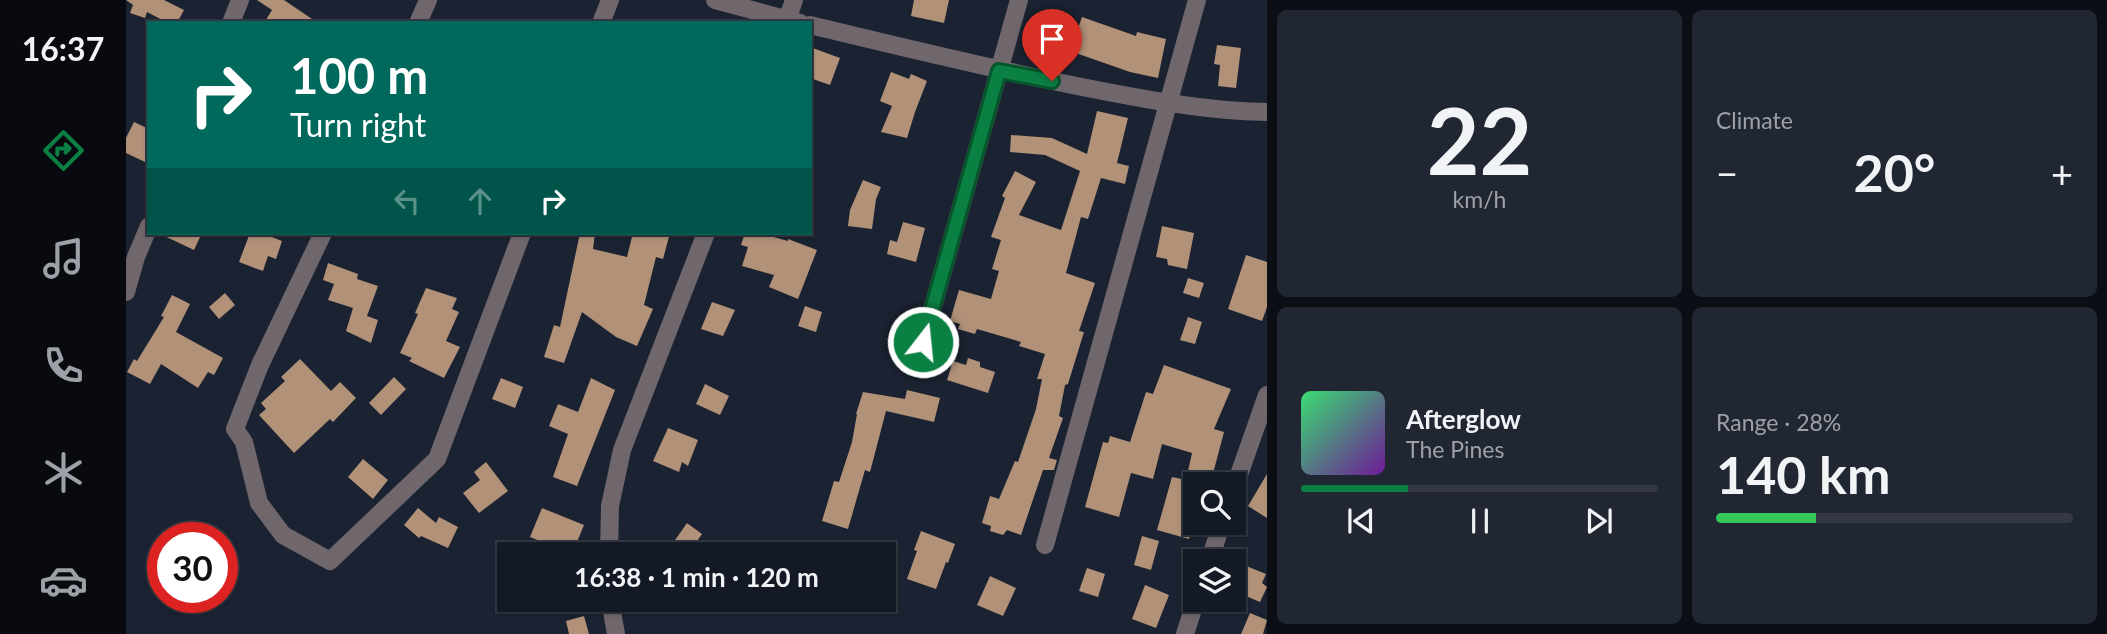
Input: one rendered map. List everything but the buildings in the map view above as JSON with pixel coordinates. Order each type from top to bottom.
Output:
[{"type":"street","points":[[232,21],[240,0]]},
{"type":"street","points":[[419,21],[428,0]]},
{"type":"street","points":[[602,21],[610,0]]},
{"type":"street","points":[[715,0],[788,21]]},
{"type":"street","points":[[791,21],[794,0]]},
{"type":"street","points":[[923,342],[1019,0]]},
{"type":"street","points":[[1045,545],[1197,0]]},
{"type":"street","points":[[812,25],[999,71],[1167,104],[1238,112],[1267,112]]},
{"type":"street","points":[[126,292],[147,231]]},
{"type":"street","points":[[322,235],[260,365],[235,429],[244,442],[259,503],[282,536],[330,561],[437,459],[521,235]]},
{"type":"street","points":[[609,542],[610,506],[622,450],[705,235]]},
{"type":"street","points":[[1240,472],[1267,395]]},
{"type":"street","points":[[612,612],[616,634]]},
{"type":"street","points":[[1185,634],[1192,612]]},
{"type":"route","points":[[923,342],[999,71],[1052,81]]}]
